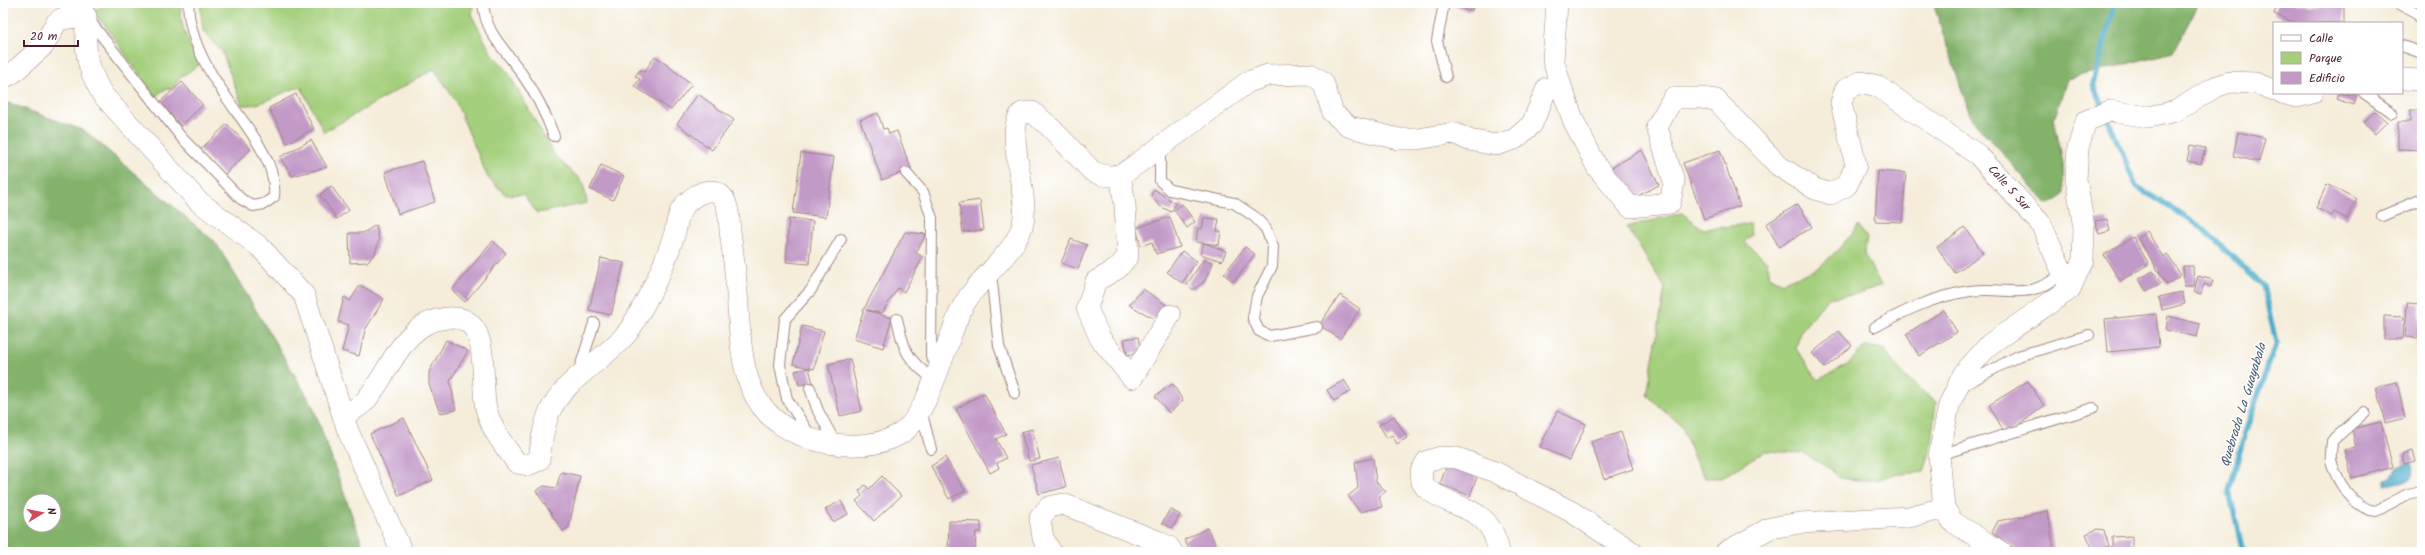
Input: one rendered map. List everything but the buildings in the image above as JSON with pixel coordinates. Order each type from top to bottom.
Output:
[{"type":"street","points":[[343,415],[362,404],[380,383],[408,336],[424,325],[442,318],[452,317],[465,321],[479,336],[482,342],[484,394],[488,416],[497,437],[517,463],[528,465],[539,460],[544,427],[549,413],[561,395],[577,378],[627,332],[656,282],[666,259],[681,209],[700,192],[710,190],[721,196],[727,208],[736,272],[741,359],[750,386],[764,409],[794,432],[813,440],[836,445],[852,445],[893,438],[910,427],[921,410],[961,309],[991,269],[1010,251],[1023,225],[1025,199],[1015,145],[1015,122],[1022,113],[1032,112],[1048,125],[1092,171],[1108,177],[1120,175],[1248,82],[1268,75],[1302,73],[1317,78],[1326,89],[1333,113],[1350,127],[1404,139],[1454,132],[1469,140],[1496,145],[1515,139],[1532,124],[1547,88],[1561,86],[1553,60],[1557,3]]},
{"type":"street","points":[[3,78],[14,72],[44,45],[56,23],[61,19],[84,9],[85,50],[94,79],[102,94],[198,202],[260,247],[304,295],[348,431],[402,552]]},
{"type":"street","points":[[2403,79],[2422,80]]},
{"type":"street","name":"Calle 5 Sur","points":[[1561,86],[1574,122],[1597,167],[1630,207],[1670,203],[1674,182],[1657,127],[1673,98],[1701,98],[1716,100],[1779,166],[1815,189],[1831,194],[1847,184],[1856,165],[1841,103],[1844,90],[1861,82],[1877,86],[1978,155],[2041,224],[2067,281]]},
{"type":"street","points":[[2001,552],[1953,522],[1944,508],[1938,455],[1949,406],[1964,373],[1990,344],[2067,281],[2084,260],[2084,228],[2076,179],[2078,148],[2086,120],[2104,113],[2149,117],[2176,111],[2215,87],[2230,82],[2254,82],[2273,90]]},
{"type":"street","points":[[2286,94],[2297,97],[2308,94]]},
{"type":"street","points":[[1120,175],[1128,256],[1116,269],[1096,281],[1087,308],[1100,338],[1132,378],[1170,315]]},
{"type":"street","points":[[1499,552],[1493,531],[1481,516],[1426,488],[1422,482],[1421,471],[1427,461],[1436,457],[1457,458],[1495,472],[1572,512],[1629,551]]},
{"type":"street","points":[[1051,552],[1043,538],[1040,518],[1049,507],[1056,505],[1070,506],[1162,548]]},
{"type":"street","points":[[1726,552],[1770,528],[1800,523],[1909,517],[1944,508]]},
{"type":"lane","points":[[84,9],[181,137],[241,199],[253,206],[264,204],[274,197],[275,184],[260,146],[224,94],[197,47],[187,10],[189,3]]},
{"type":"lane","points":[[483,3],[484,19],[492,36],[522,73],[544,110],[554,136]]},
{"type":"lane","points":[[1444,3],[1438,41],[1446,77]]},
{"type":"lane","points":[[2398,3],[2415,12],[2422,20]]},
{"type":"lane","points":[[2403,46],[2422,53]]},
{"type":"lane","points":[[2365,94],[2392,113]]},
{"type":"lane","points":[[1160,147],[1160,181],[1170,190],[1234,204],[1255,217],[1266,229],[1273,247],[1272,266],[1256,303],[1253,318],[1259,331],[1270,336],[1317,327]]},
{"type":"lane","points":[[897,319],[905,352],[921,370],[936,373],[931,356],[932,218],[923,192],[906,174]]},
{"type":"lane","points":[[2382,216],[2422,199]]},
{"type":"lane","points":[[813,440],[787,399],[780,365],[785,319],[811,290],[841,239]]},
{"type":"lane","points":[[991,269],[999,346],[1015,393]]},
{"type":"lane","points":[[1875,327],[1918,304],[1936,298],[1970,291],[2027,291],[2050,284],[2067,281]]},
{"type":"lane","points":[[577,378],[594,324]]},
{"type":"lane","points":[[1957,388],[2018,356],[2089,335]]},
{"type":"lane","points":[[810,388],[818,411],[836,445]]},
{"type":"lane","points":[[1938,455],[2093,408]]},
{"type":"lane","points":[[921,410],[931,449]]},
{"type":"lane","points":[[2365,412],[2332,441],[2332,460],[2340,479],[2354,502],[2363,507],[2376,511],[2408,494],[2422,490]]},
{"type":"green space","points":[[116,3],[181,3],[181,19],[183,27],[199,65],[179,78],[174,87],[162,91],[155,97],[104,24],[90,11]]},
{"type":"green space","points":[[200,3],[473,3],[472,16],[491,53],[506,69],[555,156],[583,182],[587,203],[537,213],[523,194],[506,195],[488,178],[455,100],[434,69],[324,132],[301,87],[258,104],[242,105],[222,52],[203,31]]},
{"type":"green space","points":[[1933,3],[2199,3],[2173,52],[2067,79],[2054,120],[2063,162],[2064,193],[2059,199],[2047,204],[1971,118]]},
{"type":"green space","points":[[3,101],[85,131],[216,243],[313,406],[365,552],[3,552]]},
{"type":"green space","points":[[1682,213],[1703,229],[1750,224],[1752,235],[1744,242],[1767,261],[1770,277],[1782,283],[1819,267],[1838,250],[1858,226],[1867,238],[1864,254],[1881,285],[1862,293],[1828,298],[1800,332],[1796,349],[1818,380],[1848,364],[1864,347],[1883,348],[1905,377],[1936,402],[1930,451],[1924,472],[1891,475],[1877,480],[1840,478],[1832,470],[1803,453],[1765,451],[1721,478],[1706,478],[1695,461],[1682,426],[1647,395],[1665,288],[1627,227]]},
{"type":"water","points":[[2412,463],[2414,469],[2411,478],[2385,486],[2385,480],[2390,479],[2397,467]]},
{"type":"waterway","name":"Quebrada La Guayabala","points":[[2103,109],[2093,84],[2115,3]]},
{"type":"waterway","name":"Quebrada La Guayabala","points":[[2107,117],[2136,186],[2201,227],[2263,286],[2276,342],[2245,433],[2229,491],[2243,552]]}]
